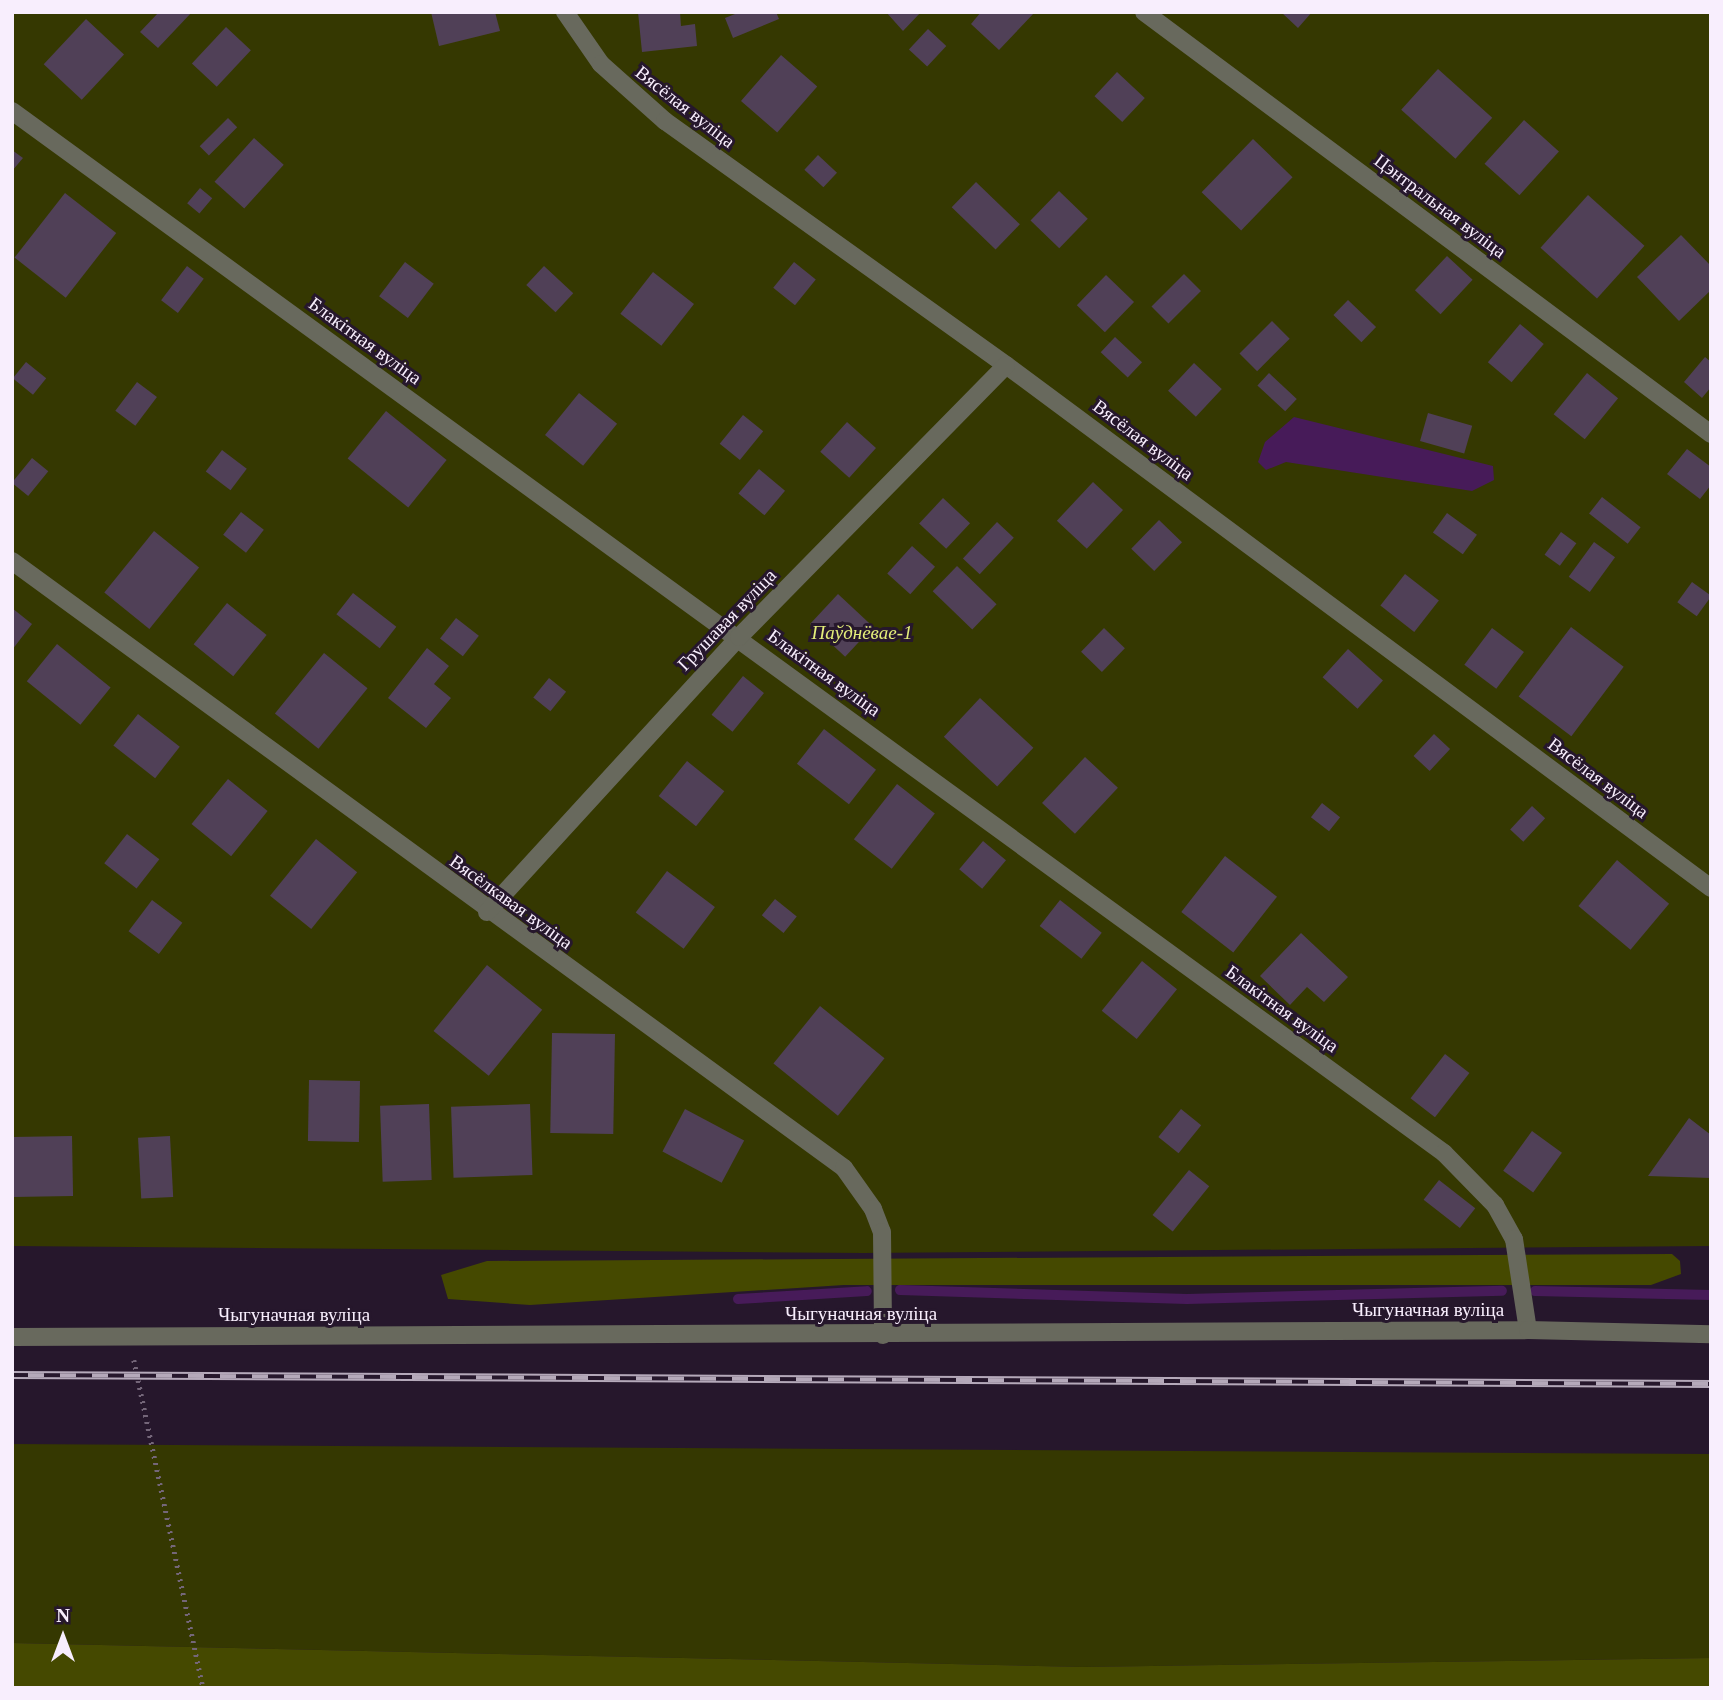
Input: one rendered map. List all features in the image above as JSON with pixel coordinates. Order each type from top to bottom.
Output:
[{"type":"lane","name":"Вясёлая вуліца","points":[[565,12],[601,64],[630,94],[1006,365],[1711,888]]},
{"type":"lane","name":"Цэнтральная вуліца","points":[[1144,12],[1711,434]]},
{"type":"lane","name":"Блакітная вуліца","points":[[12,111],[739,637],[1470,1176],[1514,1239],[1528,1330]]},
{"type":"lane","name":"Грушавая вуліца","points":[[487,912],[739,637],[1006,365]]},
{"type":"lane","name":"Вясёлкавая вуліца","points":[[12,561],[487,912],[844,1168],[873,1209],[882,1232],[883,1335]]},
{"type":"lane","name":"Чыгуначная вуліца","points":[[12,1337],[1528,1330],[1711,1334]]},
{"type":"path","points":[[130,1336],[203,1688]]},
{"type":"green space","name":"Паўднёвае-1","points":[[12,12],[1711,12],[1711,1246],[863,1253],[12,1246]]},
{"type":"green space","points":[[12,1444],[1711,1454],[1711,1658],[1082,1667],[12,1643]]},
{"type":"shaded area","points":[[1294,417],[1493,466],[1494,480],[1472,491],[1286,462],[1266,470],[1258,462],[1265,442]]},
{"type":"shaded area","points":[[1672,1254],[1680,1261],[1681,1274],[1651,1285],[844,1285],[530,1305],[448,1299],[441,1275],[487,1261]]},
{"type":"shaded area","points":[[12,1643],[1082,1667],[1711,1658],[1711,1688],[12,1688]]},
{"type":"building","points":[[159,12],[192,12],[158,48],[140,32]]},
{"type":"building","points":[[431,12],[495,12],[500,31],[439,46]]},
{"type":"building","points":[[638,12],[680,12],[681,26],[695,24],[697,46],[642,52]]},
{"type":"building","points":[[740,12],[776,12],[779,19],[733,38],[725,18]]},
{"type":"building","points":[[886,12],[921,12],[903,31]]},
{"type":"building","points":[[981,12],[1035,12],[999,50],[971,24]]},
{"type":"building","points":[[1281,12],[1312,12],[1298,28]]},
{"type":"building","points":[[86,19],[124,54],[82,100],[44,64]]},
{"type":"building","points":[[226,27],[251,50],[217,87],[192,64]]},
{"type":"building","points":[[928,29],[946,46],[927,67],[909,49]]},
{"type":"building","points":[[781,55],[817,86],[777,133],[741,101]]},
{"type":"building","points":[[1438,69],[1492,118],[1455,159],[1401,110]]},
{"type":"building","points":[[1117,72],[1145,98],[1122,122],[1094,96]]},
{"type":"building","points":[[228,118],[237,127],[209,155],[200,146]]},
{"type":"building","points":[[1524,120],[1559,151],[1519,195],[1485,164]]},
{"type":"building","points":[[254,138],[284,165],[244,209],[215,182]]},
{"type":"building","points":[[1253,139],[1293,177],[1241,230],[1202,192]]},
{"type":"building","points":[[12,150],[23,158],[12,171]]},
{"type":"building","points":[[818,155],[837,173],[823,187],[804,170]]},
{"type":"building","points":[[976,182],[1020,224],[996,250],[952,207]]},
{"type":"building","points":[[200,188],[212,198],[199,214],[187,203]]},
{"type":"building","points":[[1059,191],[1088,219],[1059,248],[1031,220]]},
{"type":"building","points":[[65,193],[116,233],[66,298],[15,258]]},
{"type":"building","points":[[1588,195],[1644,246],[1597,299],[1540,248]]},
{"type":"building","points":[[1681,235],[1711,266],[1711,290],[1679,321],[1637,277]]},
{"type":"building","points":[[1447,256],[1473,280],[1441,314],[1415,290]]},
{"type":"building","points":[[405,262],[434,284],[408,318],[379,296]]},
{"type":"building","points":[[794,262],[816,280],[795,305],[773,288]]},
{"type":"building","points":[[187,266],[204,279],[178,313],[161,300]]},
{"type":"building","points":[[544,266],[573,293],[556,312],[526,285]]},
{"type":"building","points":[[653,272],[694,304],[661,346],[620,314]]},
{"type":"building","points":[[1184,274],[1201,291],[1168,323],[1151,307]]},
{"type":"building","points":[[1106,275],[1134,302],[1105,332],[1077,305]]},
{"type":"building","points":[[1348,300],[1376,327],[1361,342],[1333,315]]},
{"type":"building","points":[[1272,321],[1290,339],[1257,371],[1239,354]]},
{"type":"building","points":[[1520,324],[1544,344],[1512,382],[1488,362]]},
{"type":"building","points":[[1115,337],[1142,362],[1128,378],[1101,352]]},
{"type":"building","points":[[1705,357],[1711,362],[1711,387],[1702,398],[1684,382]]},
{"type":"building","points":[[26,362],[46,378],[33,395],[13,378]]},
{"type":"building","points":[[1194,363],[1222,389],[1196,417],[1168,391]]},
{"type":"building","points":[[1269,373],[1297,399],[1285,411],[1257,385]]},
{"type":"building","points":[[1587,373],[1618,398],[1585,439],[1554,414]]},
{"type":"building","points":[[137,382],[157,397],[135,426],[115,411]]},
{"type":"building","points":[[579,393],[617,424],[583,466],[545,435]]},
{"type":"building","points":[[386,411],[447,460],[408,507],[348,458]]},
{"type":"building","points":[[1428,413],[1472,426],[1464,454],[1420,441]]},
{"type":"building","points":[[743,415],[763,431],[740,460],[720,444]]},
{"type":"building","points":[[847,422],[876,448],[849,478],[820,452]]},
{"type":"building","points":[[1687,449],[1711,467],[1711,485],[1700,499],[1667,474]]},
{"type":"building","points":[[222,450],[247,469],[231,490],[206,472]]},
{"type":"building","points":[[32,458],[48,471],[28,496],[12,483]]},
{"type":"building","points":[[759,469],[785,491],[764,515],[738,494]]},
{"type":"building","points":[[1093,482],[1123,510],[1087,549],[1057,521]]},
{"type":"building","points":[[1602,497],[1641,527],[1628,544],[1589,514]]},
{"type":"building","points":[[943,498],[970,523],[946,549],[919,524]]},
{"type":"building","points":[[241,512],[264,530],[246,553],[223,535]]},
{"type":"building","points":[[1447,513],[1477,535],[1463,554],[1433,532]]},
{"type":"building","points":[[1159,520],[1182,542],[1154,571],[1131,549]]},
{"type":"building","points":[[997,522],[1014,538],[980,574],[963,559]]},
{"type":"building","points":[[154,531],[199,568],[149,629],[104,592]]},
{"type":"building","points":[[1561,532],[1576,543],[1560,566],[1545,555]]},
{"type":"building","points":[[1594,542],[1615,557],[1590,592],[1569,577]]},
{"type":"building","points":[[912,546],[935,567],[910,594],[887,573]]},
{"type":"building","points":[[957,566],[997,604],[972,629],[933,591]]},
{"type":"building","points":[[1405,574],[1439,600],[1414,632],[1380,606]]},
{"type":"building","points":[[1692,582],[1711,596],[1697,616],[1677,602]]},
{"type":"building","points":[[353,593],[396,627],[380,648],[336,614]]},
{"type":"building","points":[[838,594],[873,627],[845,657],[810,624]]},
{"type":"building","points":[[227,603],[267,635],[233,676],[194,644]]},
{"type":"building","points":[[12,608],[32,624],[12,650]]},
{"type":"building","points":[[456,618],[479,636],[463,656],[440,638]]},
{"type":"building","points":[[1571,627],[1624,667],[1571,736],[1519,696]]},
{"type":"building","points":[[1104,628],[1125,648],[1102,672],[1081,652]]},
{"type":"building","points":[[1492,628],[1524,652],[1496,689],[1464,665]]},
{"type":"building","points":[[57,644],[111,687],[80,725],[27,681]]},
{"type":"building","points":[[427,648],[449,666],[434,684],[451,698],[426,728],[388,698]]},
{"type":"building","points":[[1348,649],[1383,680],[1358,709],[1323,677]]},
{"type":"building","points":[[324,653],[368,688],[318,749],[275,714]]},
{"type":"building","points":[[743,676],[764,693],[733,732],[712,715]]},
{"type":"building","points":[[549,678],[566,692],[550,711],[533,697]]},
{"type":"building","points":[[980,698],[1033,748],[997,787],[944,737]]},
{"type":"building","points":[[138,714],[180,747],[155,778],[113,746]]},
{"type":"building","points":[[824,729],[876,770],[849,804],[797,764]]},
{"type":"building","points":[[1434,734],[1450,749],[1430,771],[1414,756]]},
{"type":"building","points":[[1085,757],[1118,788],[1075,834],[1042,803]]},
{"type":"building","points":[[687,761],[724,791],[696,826],[659,796]]},
{"type":"building","points":[[228,779],[268,811],[231,856],[191,824]]},
{"type":"building","points":[[897,784],[935,814],[892,869],[854,839]]},
{"type":"building","points":[[1322,803],[1340,817],[1329,831],[1311,817]]},
{"type":"building","points":[[1532,806],[1545,818],[1523,842],[1510,829]]},
{"type":"building","points":[[127,834],[159,859],[137,888],[104,863]]},
{"type":"building","points":[[316,839],[357,872],[311,929],[270,896]]},
{"type":"building","points":[[983,841],[1006,860],[982,889],[959,869]]},
{"type":"building","points":[[1225,856],[1277,897],[1233,953],[1181,912]]},
{"type":"building","points":[[1617,860],[1669,904],[1631,950],[1578,906]]},
{"type":"building","points":[[667,871],[715,907],[684,949],[636,913]]},
{"type":"building","points":[[775,899],[797,917],[784,933],[762,915]]},
{"type":"building","points":[[152,900],[182,923],[159,954],[129,931]]},
{"type":"building","points":[[1060,900],[1102,933],[1081,959],[1040,926]]},
{"type":"building","points":[[1301,933],[1348,977],[1324,1002],[1307,987],[1290,1005],[1260,976]]},
{"type":"building","points":[[1142,961],[1177,989],[1137,1039],[1102,1011]]},
{"type":"building","points":[[487,965],[542,1010],[489,1076],[434,1031]]},
{"type":"building","points":[[820,1006],[885,1058],[838,1116],[773,1064]]},
{"type":"building","points":[[552,1033],[615,1034],[613,1134],[550,1133]]},
{"type":"building","points":[[1445,1054],[1469,1073],[1435,1117],[1411,1098]]},
{"type":"building","points":[[309,1080],[360,1081],[359,1142],[308,1141]]},
{"type":"building","points":[[429,1104],[432,1180],[383,1182],[380,1106]]},
{"type":"building","points":[[530,1104],[532,1175],[454,1178],[451,1107]]},
{"type":"building","points":[[685,1109],[744,1140],[722,1183],[662,1151]]},
{"type":"building","points":[[1181,1109],[1201,1125],[1179,1153],[1158,1137]]},
{"type":"building","points":[[1689,1118],[1711,1135],[1711,1178],[1648,1176]]},
{"type":"building","points":[[1532,1131],[1562,1153],[1533,1192],[1503,1171]]},
{"type":"building","points":[[72,1136],[73,1196],[13,1197],[12,1137]]},
{"type":"building","points":[[170,1136],[173,1197],[141,1199],[138,1138]]},
{"type":"building","points":[[1189,1170],[1209,1186],[1173,1231],[1152,1215]]},
{"type":"building","points":[[1439,1180],[1475,1208],[1460,1228],[1424,1200]]},
{"type":"waterway","points":[[900,1290],[1187,1299],[1502,1291]]},
{"type":"waterway","points":[[738,1299],[867,1291]]},
{"type":"waterway","points":[[1535,1291],[1711,1295]]},
{"type":"railway","points":[[12,1375],[1711,1384]]}]
